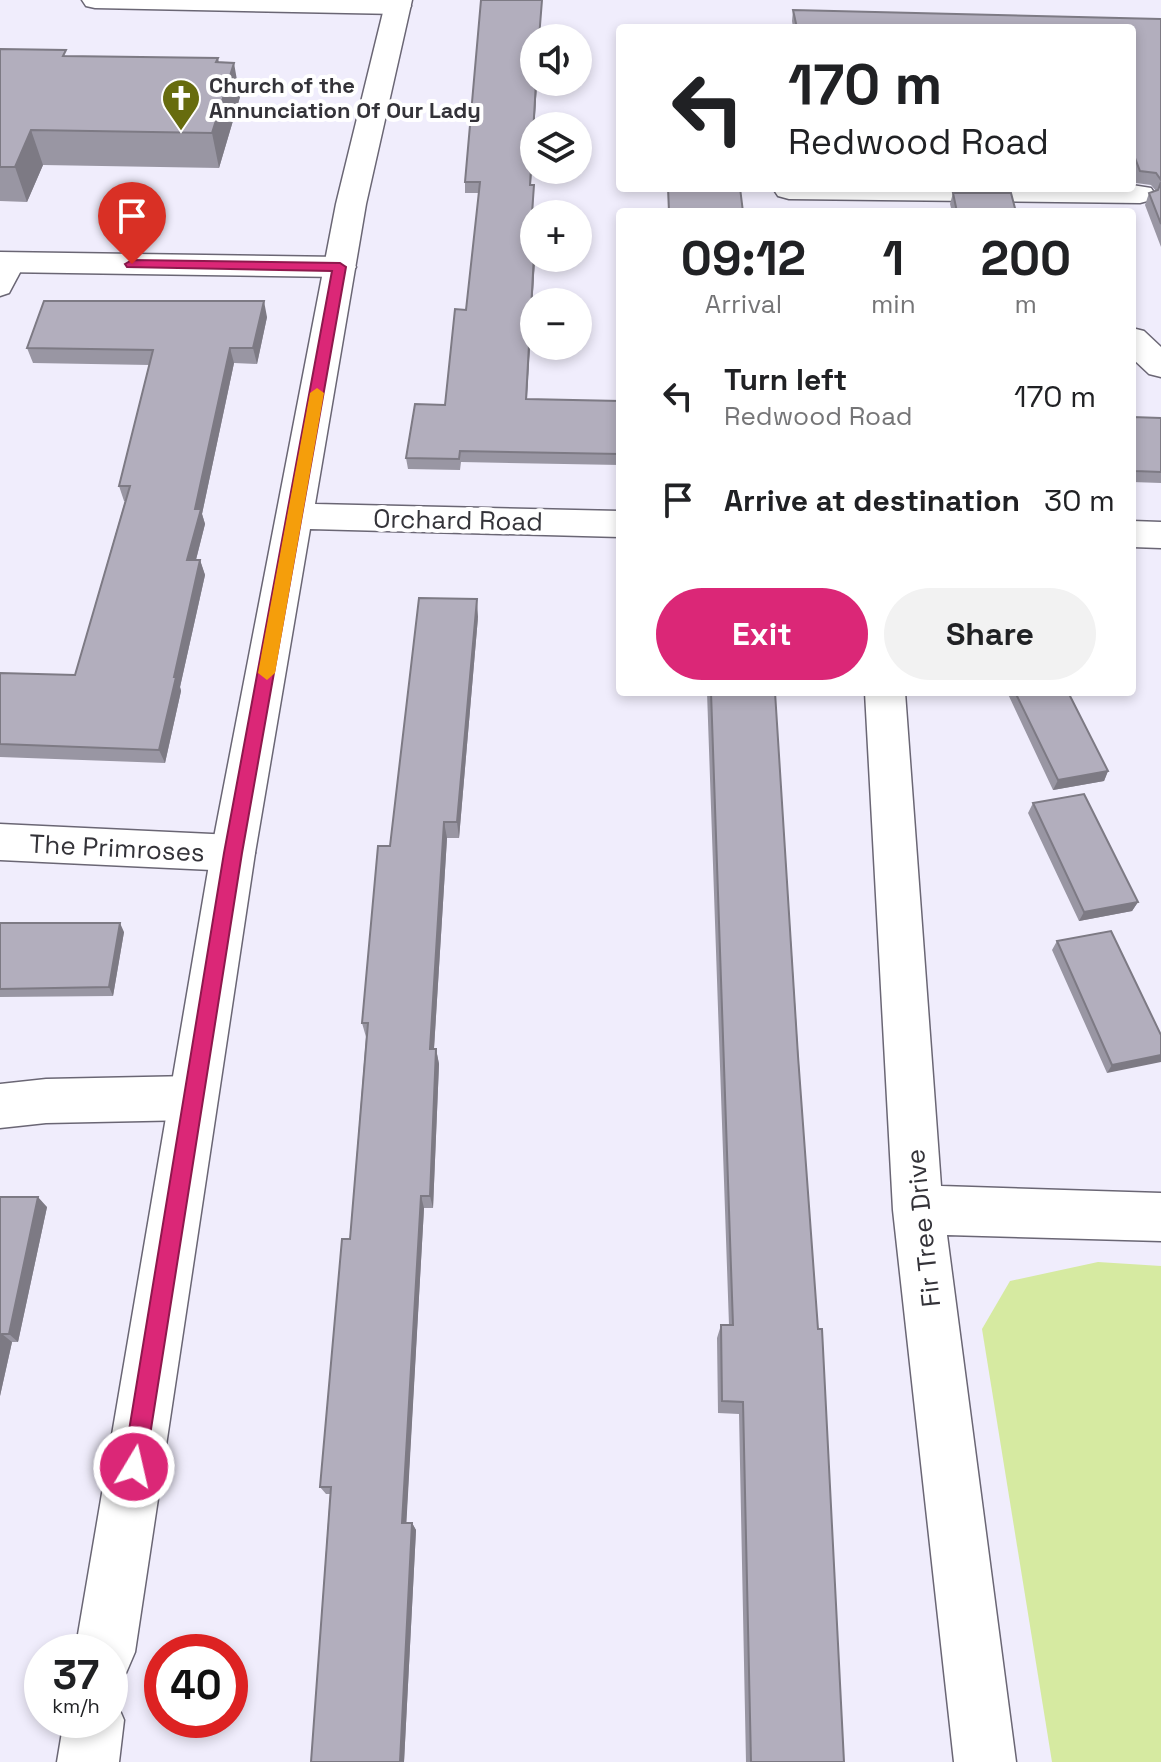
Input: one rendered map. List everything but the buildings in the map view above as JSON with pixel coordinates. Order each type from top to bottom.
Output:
[{"type":"street","points":[[95,0],[399,3],[340,267],[233,853],[108,1634]]},
{"type":"street","points":[[789,197],[1067,203],[1140,194]]},
{"type":"street","points":[[4,271],[340,267]]},
{"type":"street","points":[[1136,343],[1161,366]]},
{"type":"street","name":"Orchard Road","points":[[296,516],[616,524]]},
{"type":"street","points":[[1136,534],[1161,535]]},
{"type":"street","name":"Fir Tree Drive","points":[[885,696],[918,1210],[985,1762]]},
{"type":"street","name":"The Primroses","points":[[0,842],[233,853]]},
{"type":"street","points":[[0,1106],[46,1101],[192,1098]]},
{"type":"street","points":[[918,1210],[1161,1217]]},
{"type":"street","points":[[88,1762],[91,1738]]},
{"type":"green space","points":[[1098,1262],[1161,1266],[1161,1762],[1052,1762],[982,1329],[1010,1281]]},
{"type":"slow traffic","points":[[267,673],[317,393]]},
{"type":"place","name":"Church of the Annunciation Of Our Lady","points":[[181,132]]},
{"type":"route","points":[[132,264],[340,267],[233,853],[134,1467]]}]
